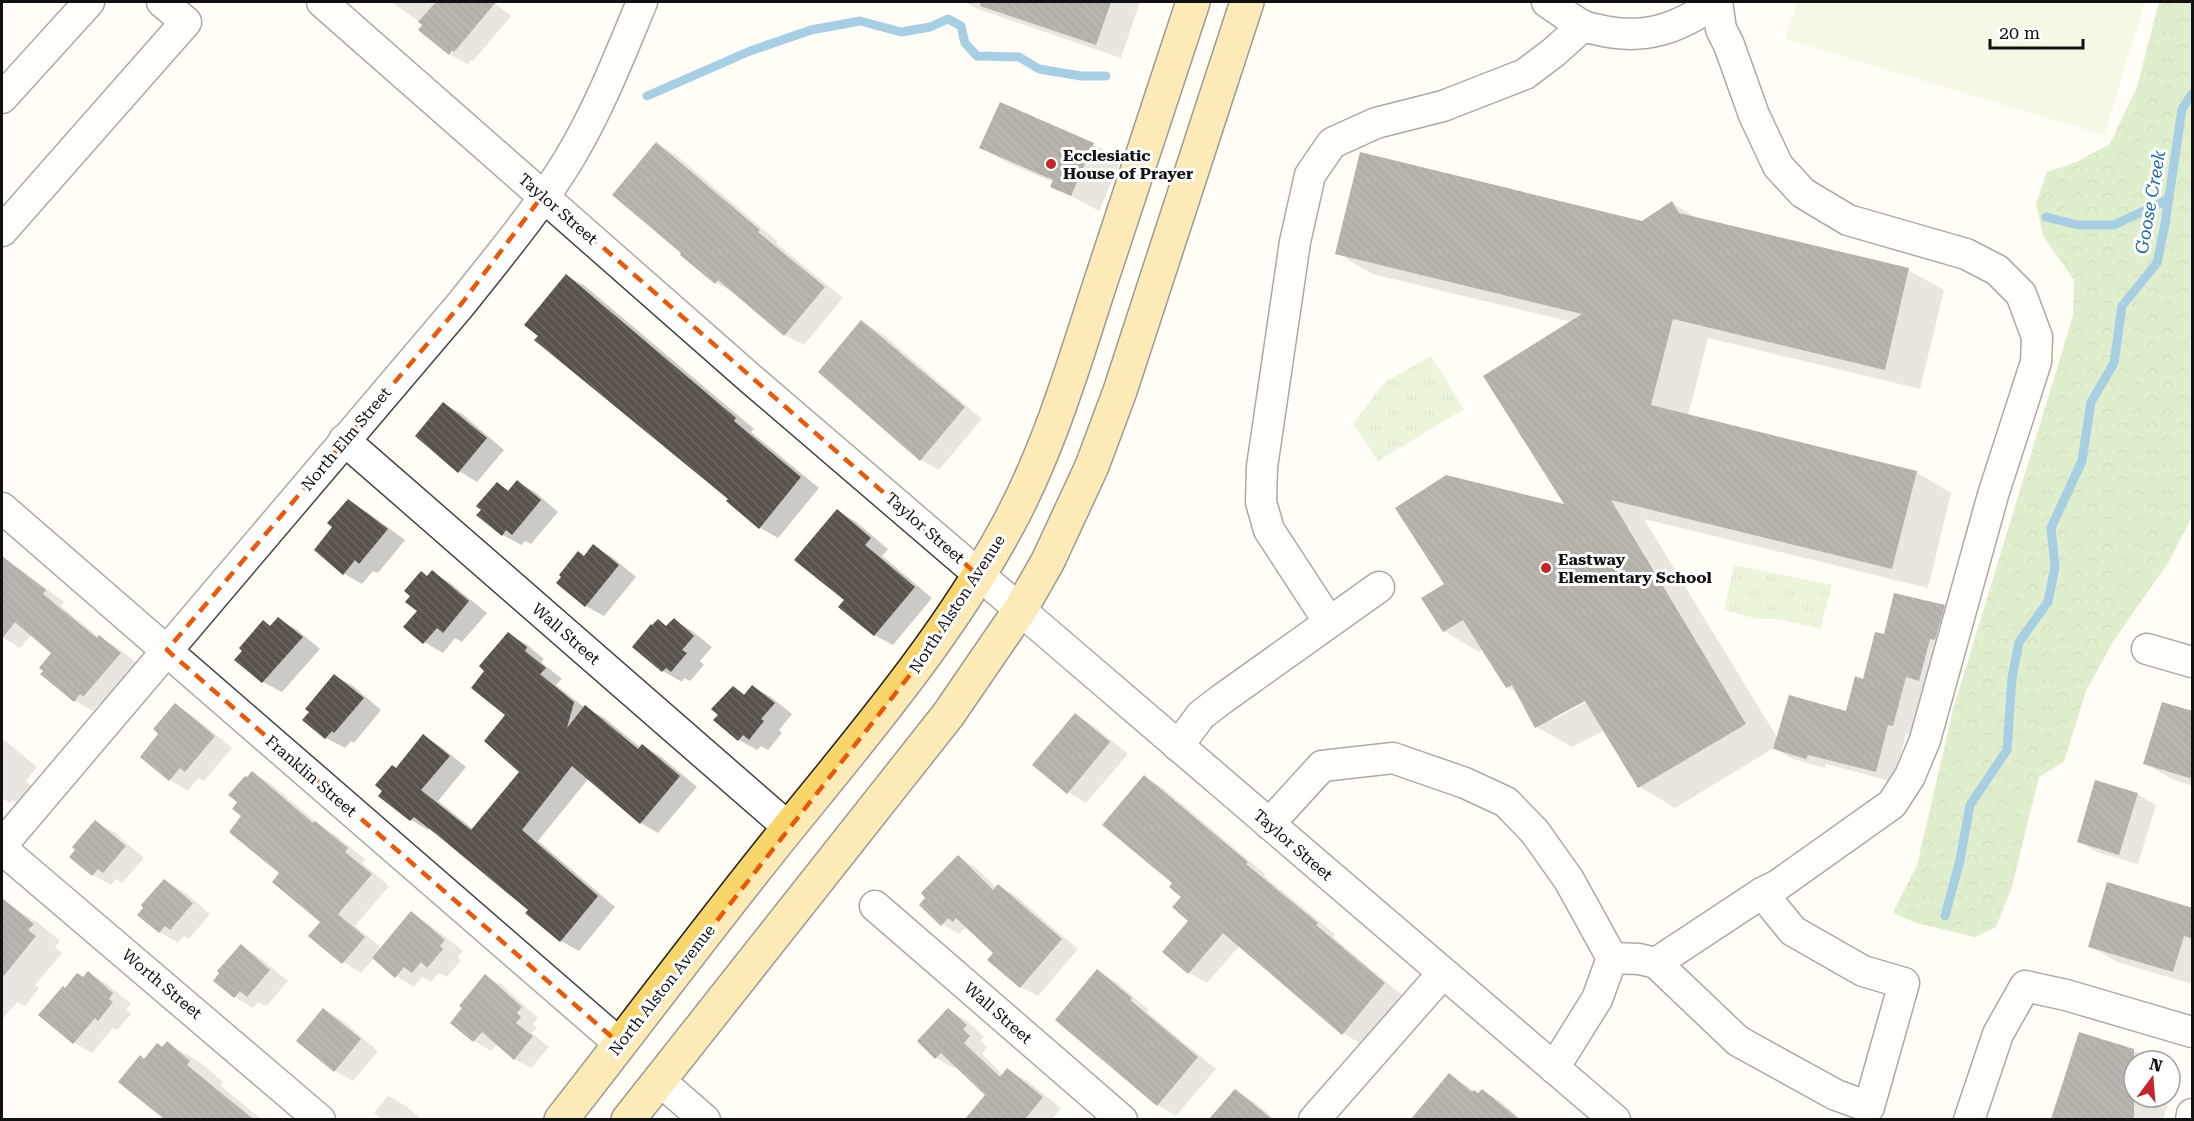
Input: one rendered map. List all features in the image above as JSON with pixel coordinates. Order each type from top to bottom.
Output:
[{"type":"main road","name":"North Alston Avenue","points":[[561,1119],[887,706],[931,647],[979,576],[1010,522],[1038,461],[1080,346],[1193,2]]},
{"type":"main road","points":[[628,1119],[925,746],[978,674],[1020,610],[1048,561],[1071,515],[1104,435],[1247,2]]},
{"type":"street","points":[[2,98],[89,2]]},
{"type":"street","points":[[2,231],[186,22],[162,2]]},
{"type":"street","name":"Taylor Street","points":[[322,2],[979,576],[1615,1119]]},
{"type":"street","name":"North Elm Street","points":[[2,847],[462,303],[524,223],[568,161],[589,124],[602,99],[642,2]]},
{"type":"street","points":[[1547,2],[1582,26],[1614,33],[1658,30],[1692,18],[1717,2],[1720,29],[1729,45],[1754,115],[1778,166],[1796,186],[1803,193],[1848,220],[1966,254],[1997,270],[2021,294],[2037,338],[2036,362],[1993,495],[1925,740],[1911,776],[1892,804],[1778,885],[1762,893],[1656,963]]},
{"type":"street","points":[[1329,622],[1269,530],[1261,502],[1262,467],[1294,242],[1310,175],[1332,143],[1376,123],[1443,106],[1525,74],[1554,52],[1582,26]]},
{"type":"street","name":"Wall Street","points":[[344,440],[789,828]]},
{"type":"street","name":"Franklin Street","points":[[2,508],[620,1044]]},
{"type":"street","points":[[1178,746],[1201,715],[1379,586]]},
{"type":"street","points":[[2147,649],[2193,662]]},
{"type":"street","points":[[1269,824],[1322,766],[1393,758],[1465,783],[1506,802],[1535,832],[1569,880],[1612,958]]},
{"type":"street","name":"Worth Street","points":[[2,847],[321,1119]]},
{"type":"street","points":[[1612,958],[1640,959],[1656,963],[1738,1041],[1836,1095],[1869,1107],[1904,983],[1863,970],[1793,931],[1762,893]]},
{"type":"street","name":"Wall Street","points":[[875,906],[1122,1119]]},
{"type":"street","points":[[1554,1068],[1596,999],[1612,958]]},
{"type":"street","points":[[1314,1119],[1443,973]]},
{"type":"street","points":[[1969,1119],[1998,1034],[2025,986],[2193,1032]]},
{"type":"street","points":[[659,1080],[705,1119]]},
{"type":"street","points":[[2191,1119],[2193,1114]]},
{"type":"highlighted area","points":[[543,195],[979,576],[924,657],[620,1044],[167,650],[462,303]]},
{"type":"green space","points":[[1797,2],[2145,2],[2104,135],[1785,39]]},
{"type":"green space","points":[[2159,2],[2192,2],[2192,517],[2168,563],[2114,640],[2086,691],[2064,762],[2039,777],[2012,887],[1996,927],[1975,937],[1916,923],[1893,913],[1917,865],[1953,710],[2073,316],[2074,280],[2043,236],[2036,203],[2047,172],[2074,163],[2110,144],[2137,87]]},
{"type":"green space","points":[[1431,356],[1464,409],[1378,461],[1353,424],[1385,382]]},
{"type":"green space","points":[[1734,565],[1832,585],[1820,629],[1778,619],[1758,619],[1724,610]]},
{"type":"building","points":[[436,2],[496,2],[449,55],[418,30],[422,25],[418,22]]},
{"type":"building","points":[[981,2],[1111,2],[1096,45],[980,6]]},
{"type":"building","name":"Ecclesiatic House of Prayer","points":[[1000,102],[1094,143],[1071,196],[1050,187],[1053,180],[979,148]]},
{"type":"building","points":[[656,142],[760,230],[758,232],[825,287],[784,336],[718,280],[715,284],[612,195]]},
{"type":"building","points":[[1360,152],[1642,221],[1672,201],[1679,213],[1909,268],[1885,370],[1673,319],[1651,405],[1917,471],[1892,569],[1611,500],[1746,724],[1638,788],[1585,701],[1535,728],[1512,685],[1506,688],[1463,620],[1443,632],[1421,598],[1444,584],[1395,508],[1446,475],[1564,504],[1483,376],[1582,314],[1335,254]]},
{"type":"building","points":[[566,274],[736,418],[734,421],[801,477],[759,529],[726,501],[728,499],[534,340],[538,336],[524,325]]},
{"type":"building","points":[[861,320],[965,407],[920,461],[818,372]]},
{"type":"building","points":[[443,402],[487,438],[458,473],[415,436]]},
{"type":"building","points":[[517,480],[541,500],[512,535],[506,530],[502,536],[476,515],[481,510],[476,506],[497,482],[508,491]]},
{"type":"building","points":[[348,499],[388,529],[359,564],[355,560],[343,575],[314,550],[332,527],[327,523]]},
{"type":"building","points":[[837,509],[871,538],[865,545],[915,587],[874,636],[838,607],[844,600],[794,560]]},
{"type":"building","points":[[593,544],[619,565],[585,607],[556,583],[561,577],[559,575],[578,551],[584,556]]},
{"type":"building","points":[[2,556],[46,590],[43,594],[97,638],[99,635],[121,653],[83,697],[80,694],[74,702],[40,674],[43,671],[39,668],[51,653],[15,622],[2,639]]},
{"type":"building","points":[[432,570],[469,601],[443,633],[437,628],[423,644],[403,627],[417,611],[405,602],[410,596],[404,591],[421,571],[427,576]]},
{"type":"building","points":[[1894,593],[1945,605],[1935,640],[1930,639],[1919,681],[1906,677],[1893,726],[1888,725],[1876,772],[1808,755],[1806,759],[1773,749],[1789,695],[1846,711],[1855,676],[1863,679],[1875,632],[1884,634]]},
{"type":"building","points":[[278,617],[303,637],[262,683],[234,660],[242,651],[239,648],[263,620],[270,626]]},
{"type":"building","points":[[674,618],[694,636],[682,650],[687,653],[671,672],[666,668],[662,672],[632,647],[658,619],[666,626]]},
{"type":"building","points":[[508,632],[527,647],[525,651],[546,668],[540,674],[574,702],[567,728],[585,705],[638,749],[642,744],[680,776],[640,824],[572,766],[522,830],[598,896],[560,942],[525,913],[528,910],[436,834],[414,817],[410,821],[378,796],[382,791],[375,785],[392,765],[396,768],[423,734],[450,756],[421,790],[471,830],[519,772],[484,741],[505,715],[471,688],[484,671],[479,666]]},
{"type":"building","points":[[334,674],[364,698],[334,733],[332,731],[325,739],[302,720],[309,712],[305,709]]},
{"type":"building","points":[[752,685],[775,703],[761,719],[764,721],[749,740],[743,735],[738,741],[713,720],[718,715],[711,709],[733,686],[744,695]]},
{"type":"building","points":[[2162,702],[2193,711],[2193,779],[2143,764]]},
{"type":"building","points":[[175,703],[215,736],[185,772],[180,768],[169,781],[140,757],[158,734],[153,729]]},
{"type":"building","points":[[1075,713],[1110,742],[1067,794],[1032,765]]},
{"type":"building","points":[[252,771],[313,823],[315,821],[348,848],[345,852],[372,874],[338,914],[365,937],[342,964],[308,936],[320,922],[272,882],[279,873],[229,832],[241,816],[232,809],[237,802],[228,795]]},
{"type":"building","points":[[1144,775],[1248,862],[1246,864],[1318,923],[1316,925],[1385,983],[1342,1035],[1223,933],[1188,974],[1162,952],[1188,921],[1172,907],[1181,897],[1169,887],[1172,883],[1102,825]]},
{"type":"building","points":[[2095,780],[2138,793],[2119,855],[2077,842]]},
{"type":"building","points":[[95,820],[126,846],[103,873],[98,869],[92,876],[69,857],[75,850],[72,847]]},
{"type":"building","points":[[958,855],[993,890],[998,884],[1062,939],[1020,988],[987,960],[993,953],[956,918],[953,922],[948,918],[941,926],[919,905],[925,898],[921,893]]},
{"type":"building","points":[[164,879],[193,903],[170,930],[165,926],[159,933],[137,915],[143,908],[141,905]]},
{"type":"building","points":[[2107,882],[2193,908],[2193,939],[2184,936],[2173,972],[2088,947]]},
{"type":"building","points":[[2,898],[34,924],[28,930],[36,936],[2,978]]},
{"type":"building","points":[[411,911],[445,940],[440,946],[443,949],[427,968],[421,962],[412,973],[404,967],[395,978],[372,958]]},
{"type":"building","points":[[241,944],[270,970],[247,997],[240,991],[234,998],[213,981],[219,973],[217,971]]},
{"type":"building","points":[[1097,969],[1198,1057],[1157,1106],[1055,1020]]},
{"type":"building","points":[[88,971],[113,993],[109,999],[113,1002],[98,1021],[95,1018],[73,1044],[38,1015],[77,973],[83,977]]},
{"type":"building","points":[[485,974],[522,1007],[517,1013],[521,1017],[516,1023],[533,1036],[514,1060],[482,1032],[473,1042],[450,1023],[462,1008],[459,1006]]},
{"type":"building","points":[[323,1008],[361,1039],[334,1072],[296,1041]]},
{"type":"building","points":[[948,1008],[967,1025],[963,1029],[970,1036],[964,1043],[1000,1077],[1007,1068],[1043,1097],[1025,1119],[965,1119],[985,1095],[941,1053],[935,1059],[917,1041]]},
{"type":"building","points":[[2079,1032],[2134,1049],[2122,1049],[2122,1109],[2134,1109],[2134,1119],[2051,1119]]},
{"type":"building","points":[[167,1041],[190,1061],[187,1065],[253,1119],[164,1119],[118,1082],[140,1055],[144,1059],[157,1043],[162,1047]]},
{"type":"building","points":[[1449,1073],[1472,1092],[1474,1090],[1478,1093],[1482,1089],[1519,1119],[1411,1119]]},
{"type":"building","points":[[1235,1089],[1272,1119],[1209,1119]]},
{"type":"waterway","points":[[647,96],[750,51],[811,30],[860,21],[901,32],[930,27],[948,19],[961,26],[965,43],[977,56],[1019,57],[1039,69],[1081,76],[1106,76]]},
{"type":"waterway","name":"Goose Creek","points":[[1945,916],[1960,860],[1970,805],[2007,750],[2012,678],[2019,642],[2048,602],[2055,567],[2051,528],[2082,461],[2091,402],[2114,363],[2122,306],[2157,263],[2182,109],[2192,94]]},
{"type":"waterway","points":[[2046,217],[2078,225],[2114,225],[2169,199]]},
{"type":"place","name":"Ecclesiatic House of Prayer","points":[[1051,164]]},
{"type":"place","name":"Eastway Elementary School","points":[[1546,568]]}]
